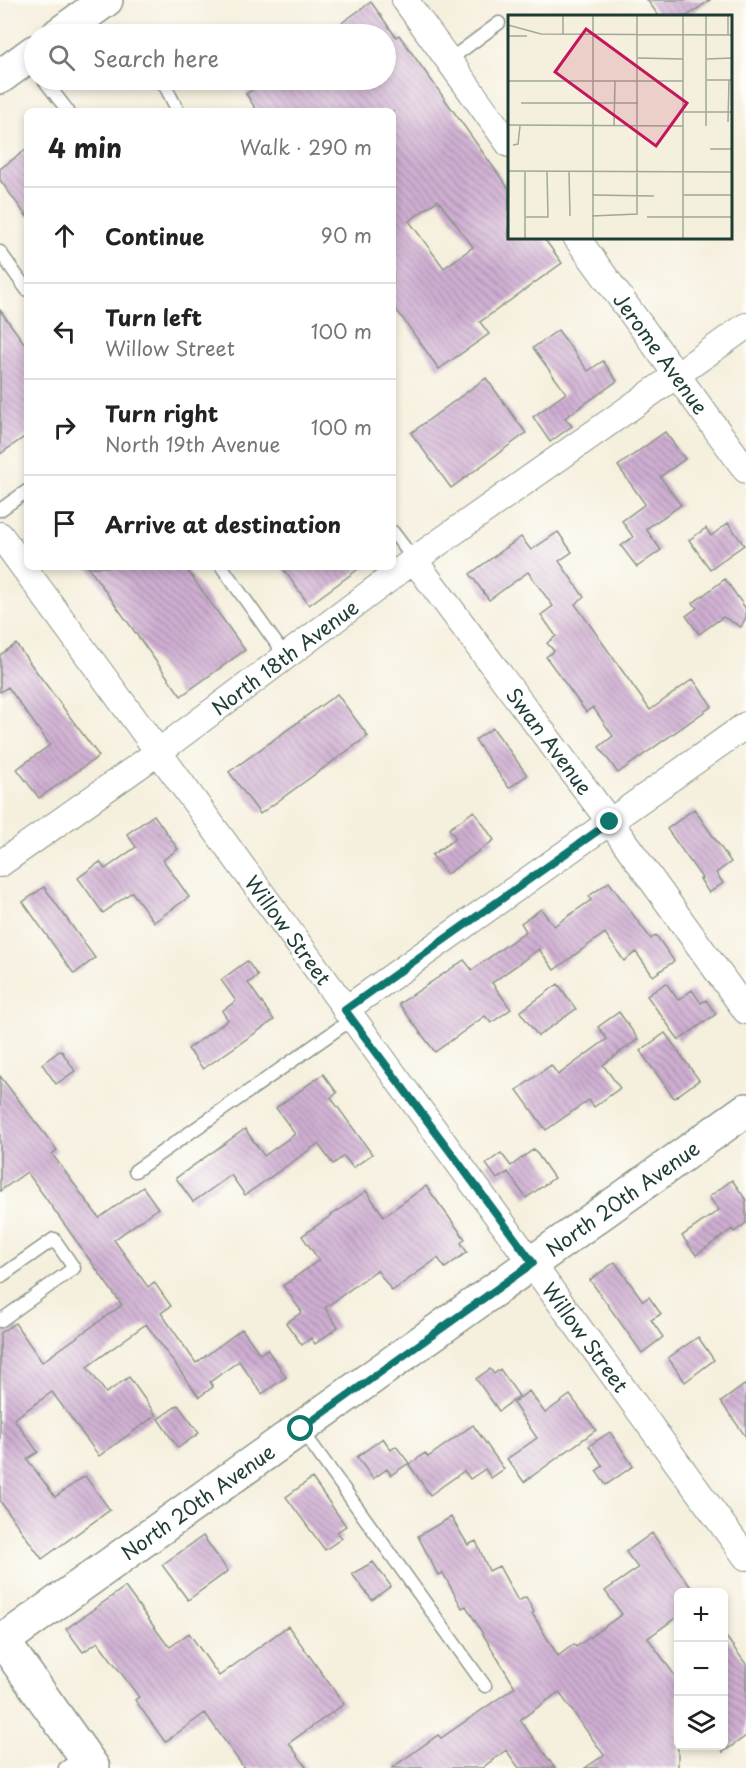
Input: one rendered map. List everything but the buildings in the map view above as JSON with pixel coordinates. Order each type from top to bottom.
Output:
[{"type":"street","points":[[73,24],[106,0]]},
{"type":"street","points":[[405,0],[508,143]]},
{"type":"street","points":[[0,77],[24,68]]},
{"type":"street","name":"Jerome Avenue","points":[[577,238],[746,470]]},
{"type":"street","name":"North 18th Avenue","points":[[0,864],[158,753],[414,560],[746,326]]},
{"type":"street","name":"Willow Street","points":[[0,535],[24,568]]},
{"type":"street","name":"Swan Avenue","points":[[414,560],[610,822],[746,1011]]},
{"type":"street","name":"Willow Street","points":[[25,570],[746,1557]]},
{"type":"street","points":[[349,1014],[746,725]]},
{"type":"street","name":"North 20th Avenue","points":[[1,1640],[301,1429],[746,1110]]},
{"type":"street","points":[[1,1640],[81,1764]]},
{"type":"lane","points":[[449,60],[499,23]]},
{"type":"lane","points":[[53,90],[66,108]]},
{"type":"lane","points":[[167,90],[176,108]]},
{"type":"lane","points":[[0,252],[24,286]]},
{"type":"lane","points":[[0,510],[24,492]]},
{"type":"lane","points":[[396,536],[414,560]]},
{"type":"lane","points":[[224,570],[286,657]]},
{"type":"lane","points":[[135,1171],[349,1014]]},
{"type":"lane","points":[[0,1277],[54,1239],[75,1268],[0,1321]]},
{"type":"lane","points":[[301,1429],[485,1686]]},
{"type":"route","points":[[301,1429],[533,1263],[345,1010],[610,822]]}]
